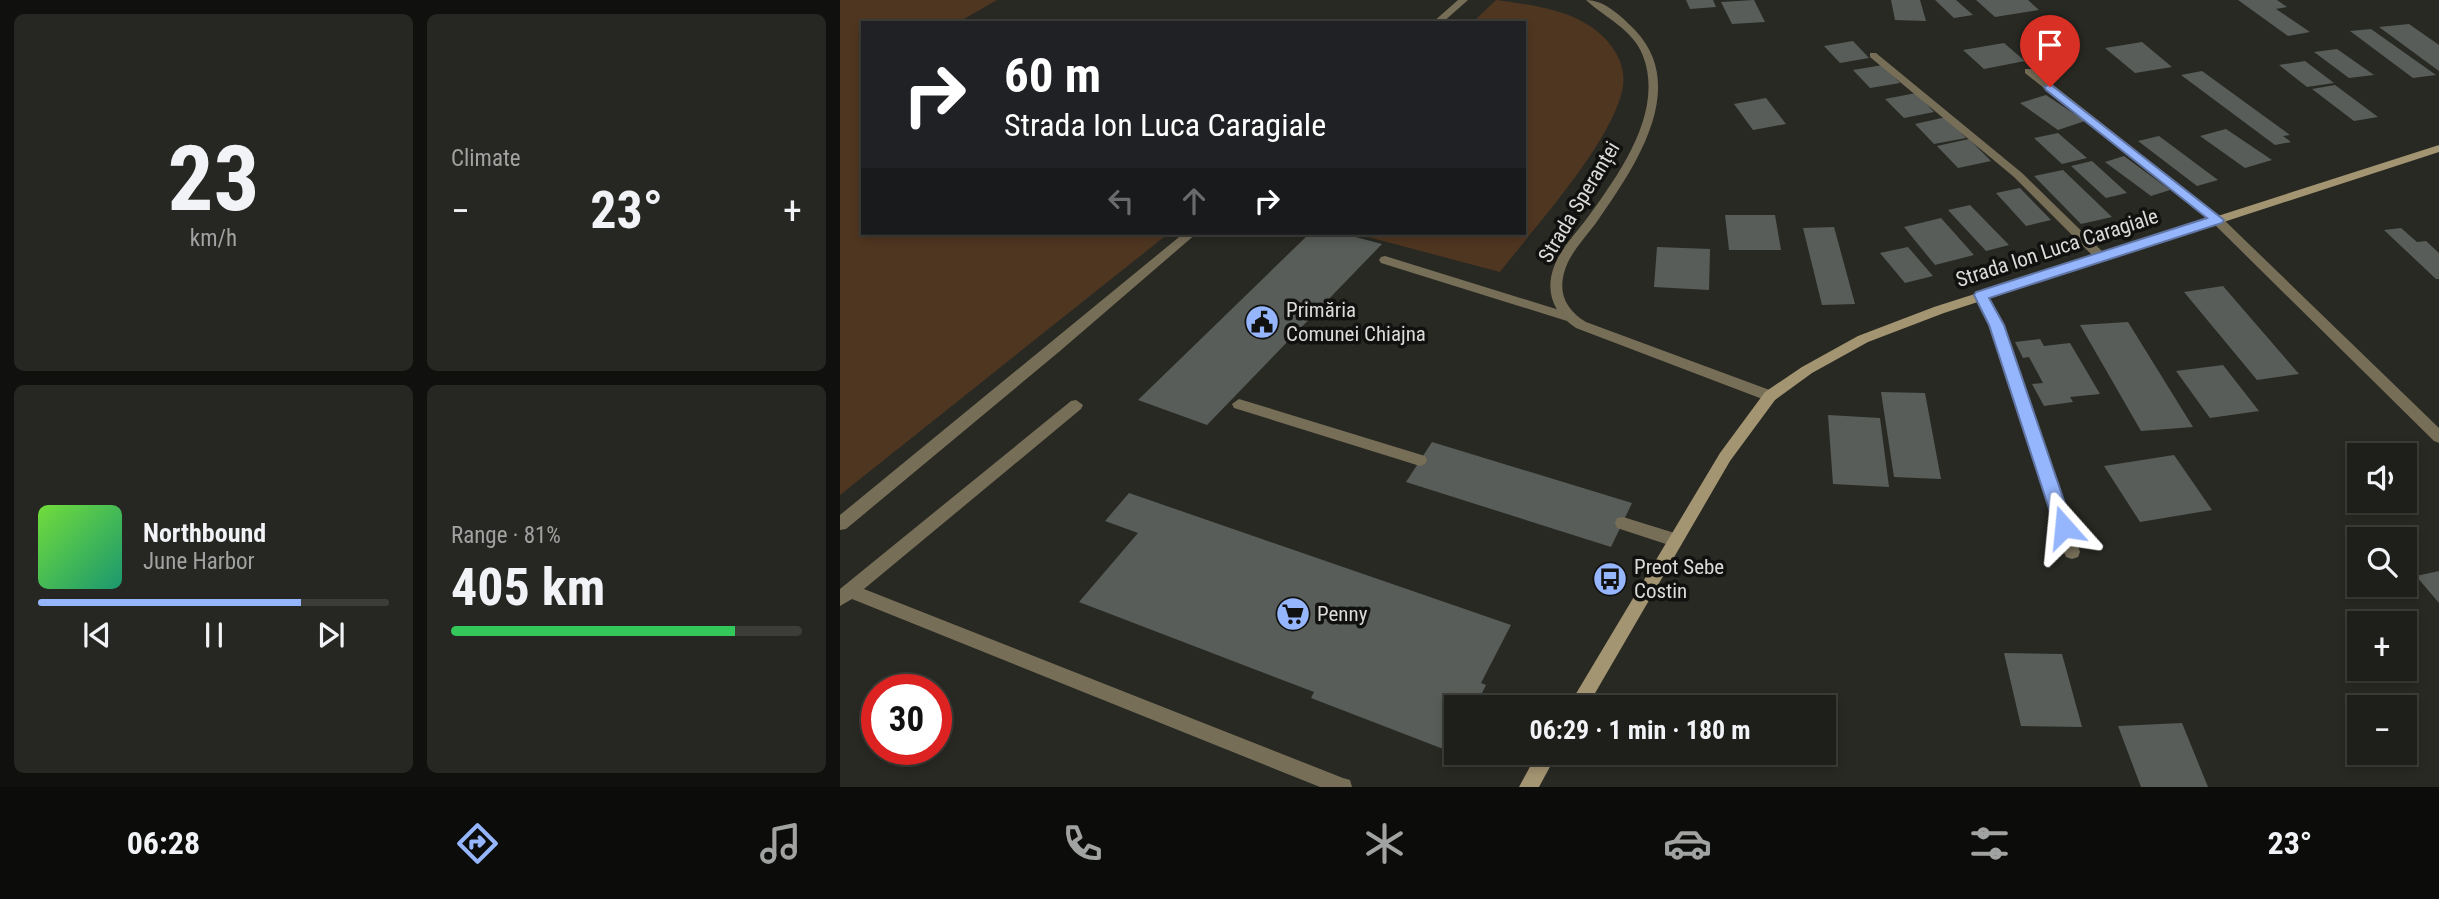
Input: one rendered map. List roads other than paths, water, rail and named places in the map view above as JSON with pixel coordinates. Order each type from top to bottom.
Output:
[{"type":"main road","name":"Strada Ion Luca Caragiale","points":[[1584,695],[1725,457],[1770,396],[1807,370],[1863,339],[1981,295],[2439,148]]},
{"type":"main road","points":[[1528,787],[1541,765]]},
{"type":"street","points":[[1438,21],[1463,0]]},
{"type":"street","name":"Strada Speranței","points":[[1567,317],[1557,300],[1556,279],[1562,262],[1634,154],[1651,109],[1653,89],[1652,71],[1642,46],[1616,18],[1591,0]]},
{"type":"street","points":[[1873,55],[2018,175],[2101,257]]},
{"type":"street","points":[[2029,71],[2217,220],[2439,437]]},
{"type":"street","points":[[840,524],[1189,235]]},
{"type":"street","points":[[1385,260],[1567,317],[1581,325],[1770,396]]},
{"type":"street","points":[[1981,295],[1996,325],[2072,552]]},
{"type":"street","points":[[1239,404],[1420,460]]},
{"type":"street","points":[[1076,405],[845,595],[1343,787]]},
{"type":"street","points":[[1623,523],[1675,540]]},
{"type":"place","name":"Primăria Comunei Chiajna","points":[[1262,322]]},
{"type":"place","name":"Preot Sebe Costin","points":[[1610,579]]},
{"type":"place","name":"Penny","points":[[1293,614]]}]
